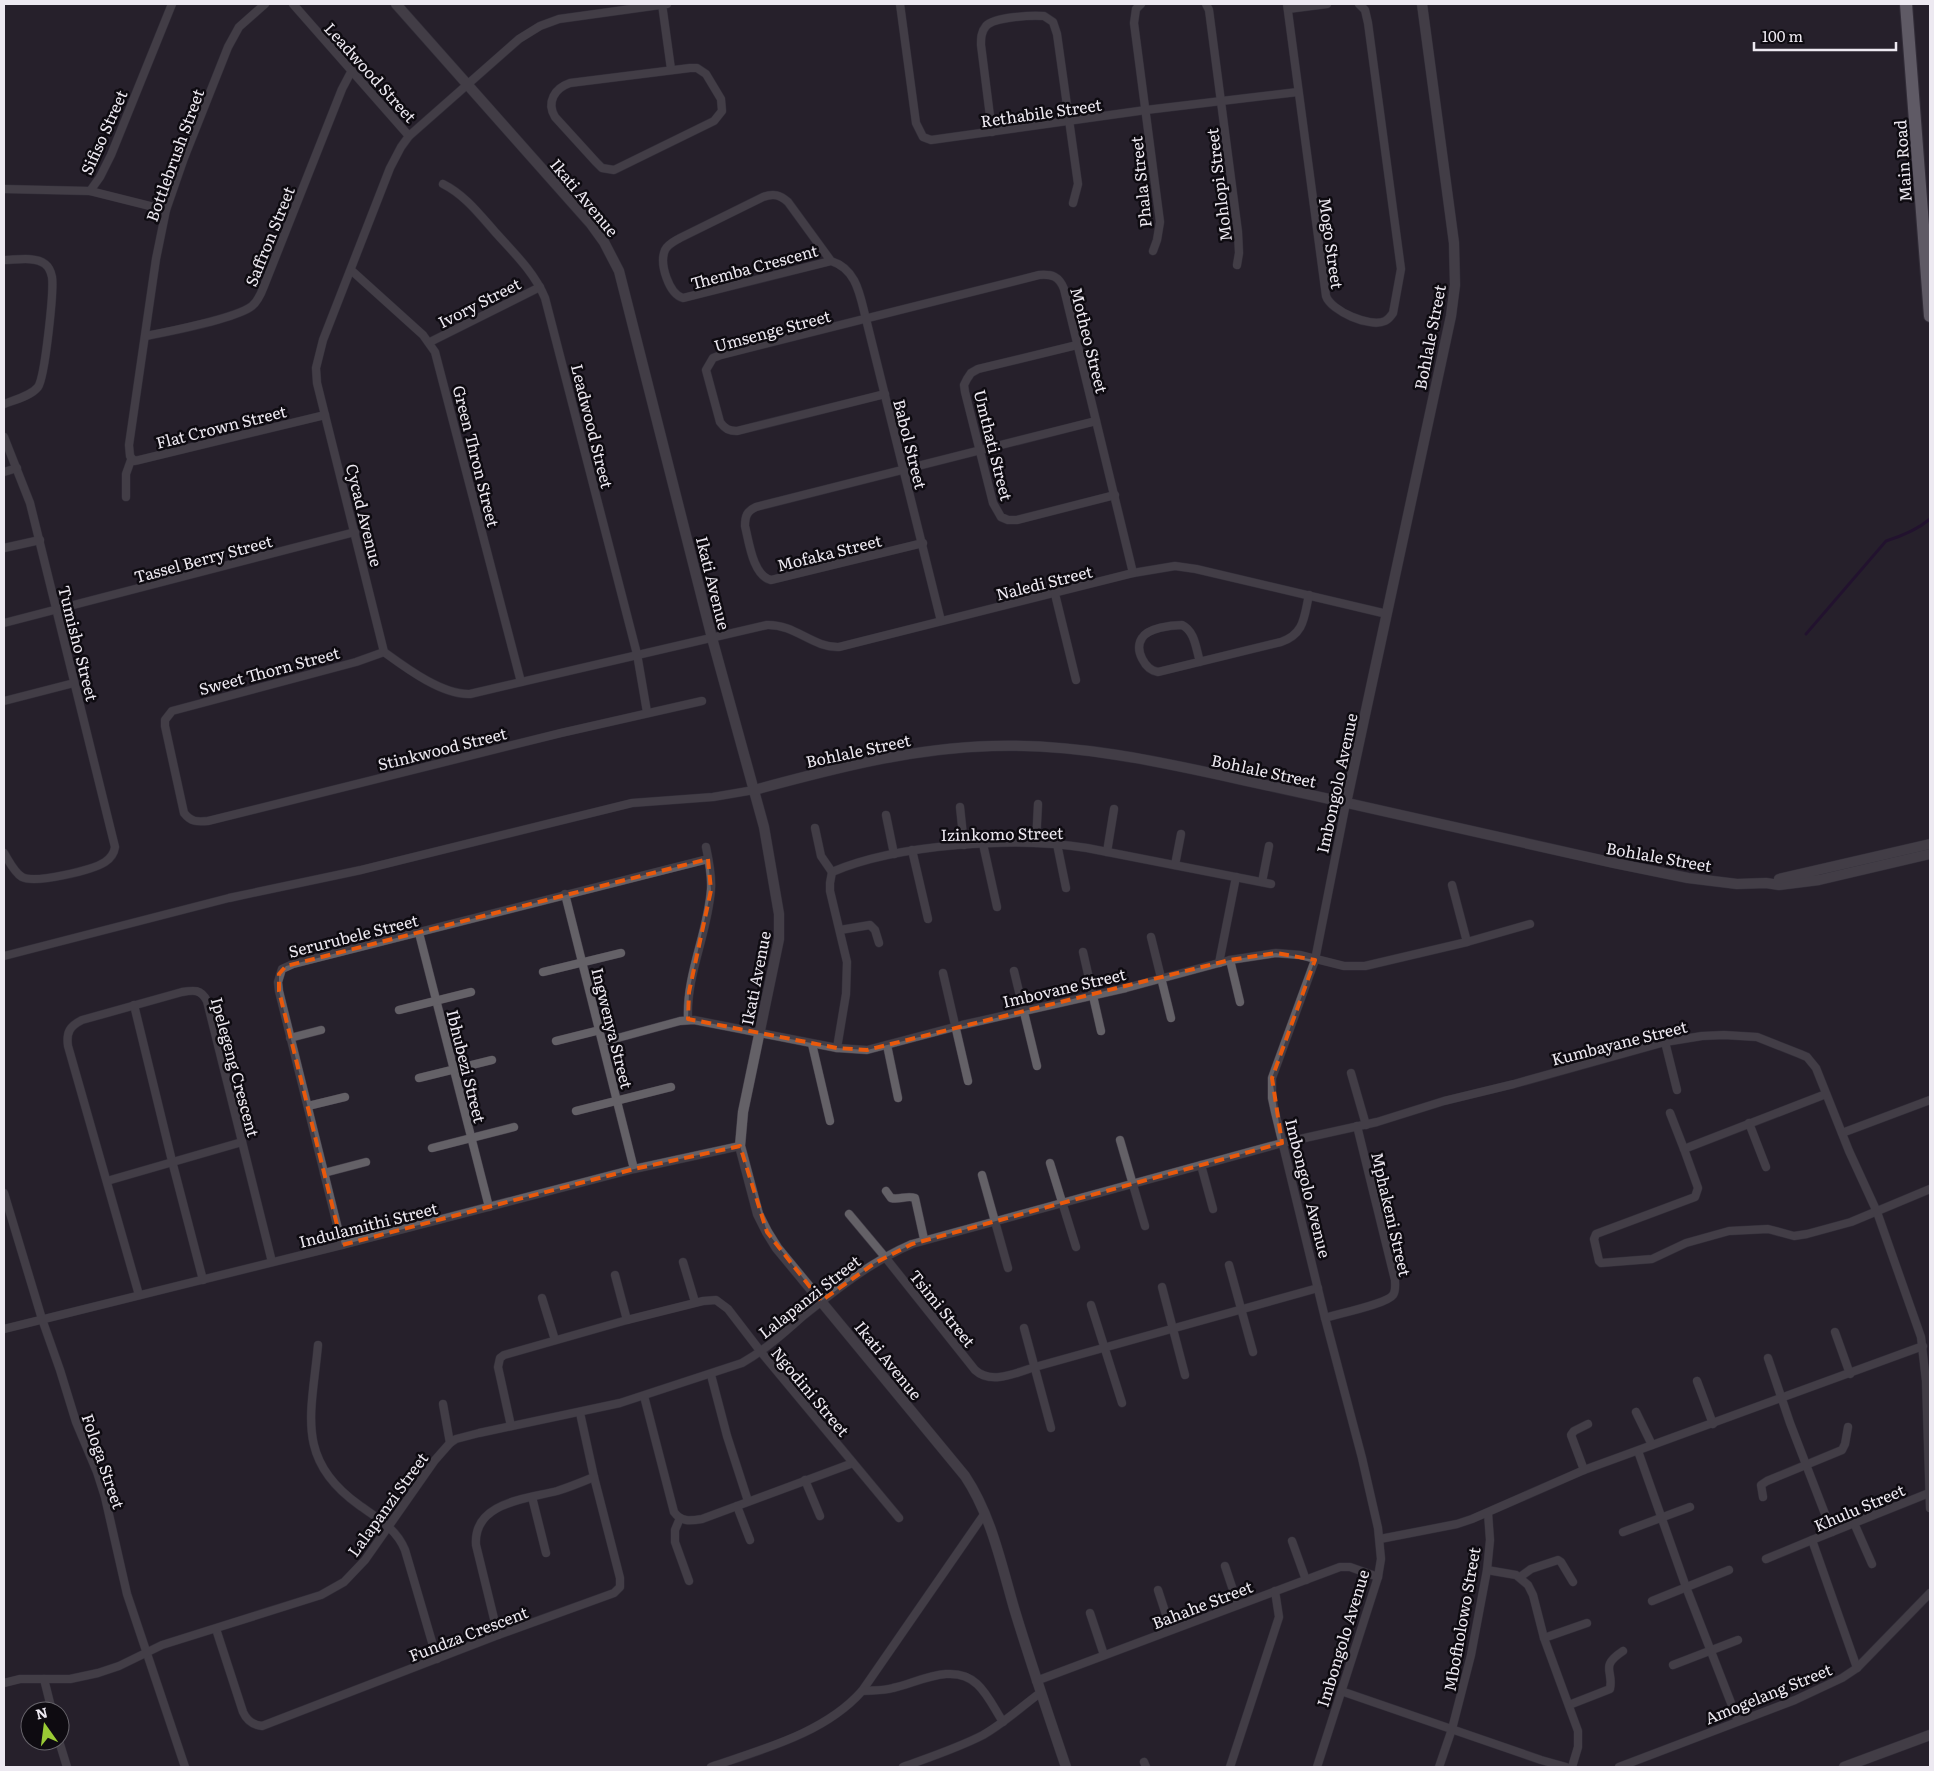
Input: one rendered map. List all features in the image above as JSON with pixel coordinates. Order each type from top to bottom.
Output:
[{"type":"main road","name":"Main Road","points":[[1906,4],[1930,316]]},
{"type":"street","name":"Sifiso Street","points":[[4,189],[90,191],[100,177],[111,155],[172,4]]},
{"type":"street","name":"Bottlebrush Street","points":[[132,460],[128,451],[156,260],[166,210],[184,158],[231,41],[246,20],[265,4]]},
{"type":"street","name":"Leadwood Street","points":[[293,4],[409,136]]},
{"type":"street","name":"Ikati Avenue","points":[[396,4],[591,224],[615,261],[623,283],[712,638],[764,827],[777,900],[780,926],[743,1112],[740,1146],[758,1214],[777,1248],[974,1490],[985,1513],[1040,1693],[1066,1767]]},
{"type":"street","points":[[664,4],[671,69]]},
{"type":"street","name":"Cycad Avenue","points":[[384,652],[317,383],[318,359],[323,340],[390,168],[400,147],[409,136],[519,39],[549,22],[586,14],[664,4]]},
{"type":"street","name":"Rethabile Street","points":[[900,4],[916,123],[920,134],[927,139],[936,140],[1146,110],[1298,92]]},
{"type":"street","name":"Phala Street","points":[[1141,4],[1136,9],[1134,23],[1160,222],[1158,240],[1153,251]]},
{"type":"street","name":"Mohlopi Street","points":[[1206,4],[1209,10],[1222,101],[1239,243],[1237,265]]},
{"type":"street","name":"Mogo Street","points":[[1327,4],[1288,6],[1327,300],[1341,312],[1372,322],[1385,321],[1390,318],[1396,307],[1401,269],[1368,23],[1365,10],[1359,4]]},
{"type":"street","name":"Bohlale Street","points":[[1387,614],[1455,285],[1454,242],[1422,4]]},
{"type":"street","points":[[992,132],[981,38],[986,26],[997,20],[1037,15],[1044,16],[1053,22],[1057,34],[1078,184],[1073,203]]},
{"type":"street","points":[[697,68],[706,74],[721,99],[722,111],[720,116],[714,121],[621,168],[608,170],[602,168],[553,113],[551,103],[558,90],[564,85],[671,69],[697,68]]},
{"type":"street","name":"Saffron Street","points":[[146,336],[234,314],[251,307],[256,302],[342,89],[351,72]]},
{"type":"street","name":"Leadwood Street","points":[[443,184],[459,193],[529,270],[540,287],[549,309],[637,654],[647,712]]},
{"type":"street","points":[[90,191],[166,210]]},
{"type":"street","name":"Themba Crescent","points":[[831,261],[683,298],[678,297],[671,289],[663,256],[668,246],[680,238],[763,197],[774,194],[779,195],[788,202],[831,261],[843,266],[852,276]]},
{"type":"street","points":[[4,260],[43,262],[50,269],[52,283],[45,353],[40,381],[37,388],[31,392],[4,404]]},
{"type":"street","name":"Green Thron Street","points":[[351,270],[430,342],[440,363],[521,682]]},
{"type":"street","name":"Motheo Street","points":[[866,319],[1038,275],[1046,274],[1058,278],[1078,345],[1134,573]]},
{"type":"street","name":"Babol Street","points":[[852,276],[866,319],[941,621]]},
{"type":"street","name":"Ivory Street","points":[[430,342],[540,287]]},
{"type":"street","name":"Umsenge Street","points":[[866,319],[721,355],[713,358],[708,363],[706,370],[707,378],[720,422],[724,428],[730,431],[737,431],[885,394]]},
{"type":"street","name":"Umthati Street","points":[[1078,345],[978,369],[971,373],[964,385],[979,451],[993,503],[1001,517],[1008,520],[1016,520],[1114,495]]},
{"type":"street","name":"Flat Crown Street","points":[[132,460],[139,460],[325,415]]},
{"type":"street","name":"Mofaka Street","points":[[923,543],[771,580],[766,579],[757,570],[745,526],[747,514],[756,507],[1096,421]]},
{"type":"street","name":"Tumisho Street","points":[[4,437],[30,503],[114,836],[115,847],[111,858],[97,866],[36,880],[21,877],[4,853]]},
{"type":"street","points":[[126,497],[126,474],[132,460]]},
{"type":"street","points":[[4,472],[17,468]]},
{"type":"street","name":"Tassel Berry Street","points":[[4,623],[355,532]]},
{"type":"street","points":[[4,548],[40,540]]},
{"type":"street","name":"Naledi Street","points":[[712,638],[767,625],[778,625],[791,629],[831,648],[839,647],[1162,567],[1185,567],[1387,614]]},
{"type":"street","points":[[1055,594],[1076,680]]},
{"type":"street","points":[[1200,662],[1192,634],[1190,630],[1182,625],[1151,631],[1140,642],[1144,664],[1152,671],[1164,671],[1200,662],[1291,639],[1298,634],[1309,595]]},
{"type":"street","name":"Imbongolo Avenue","points":[[1317,1767],[1378,1577],[1381,1559],[1380,1539],[1362,1458],[1282,1143],[1272,1098],[1272,1078],[1315,960],[1346,803],[1387,614]]},
{"type":"street","points":[[384,652],[441,688],[461,694],[481,692],[712,638]]},
{"type":"street","name":"Sweet Thorn Street","points":[[189,819],[184,814],[181,805],[166,732],[165,720],[168,715],[178,709],[356,662],[384,652]]},
{"type":"street","points":[[4,700],[74,683]]},
{"type":"street","name":"Stinkwood Street","points":[[189,819],[197,822],[208,821],[647,712],[702,701]]},
{"type":"street","name":"Bohlale Street","points":[[754,790],[852,765],[945,749],[992,746],[1063,747],[1114,753],[1688,878],[1737,884],[1766,883],[1779,885],[1803,883],[1867,870],[1930,854]]},
{"type":"street","points":[[4,956],[230,898],[361,870],[624,805],[754,790]]},
{"type":"street","points":[[1036,843],[1038,804]]},
{"type":"street","points":[[960,806],[964,845]]},
{"type":"street","points":[[1107,852],[1114,809]]},
{"type":"street","points":[[886,815],[894,854]]},
{"type":"street","points":[[815,828],[821,856],[832,872],[830,891],[847,962],[848,979],[837,1048]]},
{"type":"street","points":[[1175,865],[1181,834]]},
{"type":"street","name":"Izinkomo Street","points":[[832,872],[847,866],[912,850],[964,845],[1036,843],[1057,844],[1107,852],[1271,884]]},
{"type":"street","points":[[983,844],[997,907]]},
{"type":"street","points":[[1057,844],[1066,888]]},
{"type":"street","name":"Bohlale Street","points":[[1766,883],[1930,844]]},
{"type":"street","points":[[1262,882],[1269,846]]},
{"type":"street","points":[[688,1020],[689,992],[711,890],[706,847]]},
{"type":"street","points":[[912,850],[928,919]]},
{"type":"street","name":"Serurubele Street","points":[[342,1245],[290,1038],[278,982],[282,969],[293,964],[708,859]]},
{"type":"street","points":[[1219,963],[1236,877]]},
{"type":"street","points":[[1452,885],[1467,942]]},
{"type":"street","name":"Ingwenya Street","points":[[565,894],[634,1169]]},
{"type":"street","name":"Imbovane Street","points":[[603,1042],[688,1020],[703,1021],[812,1044],[855,1050],[887,1045],[1230,960],[1276,953],[1300,955],[1344,966],[1365,966],[1467,942],[1530,924]]},
{"type":"street","points":[[840,930],[870,925],[875,930],[879,943]]},
{"type":"street","name":"Ibhubezi Street","points":[[419,933],[489,1207]]},
{"type":"street","points":[[1150,937],[1171,1018]]},
{"type":"street","points":[[1083,952],[1102,1031]]},
{"type":"street","points":[[543,972],[621,953]]},
{"type":"street","points":[[1230,960],[1240,1002]]},
{"type":"street","points":[[1014,970],[1037,1066]]},
{"type":"street","points":[[943,973],[968,1081]]},
{"type":"street","name":"Ipelegeng Crescent","points":[[139,1295],[68,1046],[68,1034],[74,1024],[82,1020],[190,990],[200,992],[207,1001],[272,1262]]},
{"type":"street","points":[[399,1010],[471,992]]},
{"type":"street","points":[[134,1005],[172,1161],[204,1280]]},
{"type":"street","points":[[290,1038],[320,1030]]},
{"type":"street","points":[[556,1041],[600,1030]]},
{"type":"street","name":"Kumbayane Street","points":[[1282,1143],[1325,1132],[1362,1126],[1444,1100],[1514,1084],[1665,1042],[1702,1036],[1724,1035],[1765,1039],[1807,1057],[1816,1068],[1877,1212],[1914,1315],[1923,1346]]},
{"type":"street","points":[[1665,1042],[1677,1090]]},
{"type":"street","points":[[812,1044],[830,1121]]},
{"type":"street","points":[[887,1045],[898,1098]]},
{"type":"street","points":[[419,1078],[492,1060]]},
{"type":"street","points":[[1351,1073],[1362,1126]]},
{"type":"street","points":[[576,1111],[671,1087]]},
{"type":"street","points":[[1684,1148],[1826,1094]]},
{"type":"street","points":[[308,1106],[345,1096]]},
{"type":"street","points":[[1842,1133],[1930,1100]]},
{"type":"street","points":[[1670,1112],[1698,1192],[1695,1197],[1596,1234],[1594,1239],[1598,1259],[1601,1263],[1652,1259],[1686,1243],[1729,1231],[1768,1229],[1794,1236],[1807,1234],[1851,1222],[1930,1189]]},
{"type":"street","points":[[1749,1123],[1766,1167]]},
{"type":"street","name":"Mphakeni Street","points":[[1325,1318],[1385,1301],[1394,1294],[1395,1290],[1395,1280],[1362,1126]]},
{"type":"street","points":[[432,1148],[514,1127]]},
{"type":"street","points":[[1120,1140],[1145,1226]]},
{"type":"street","points":[[107,1181],[242,1142]]},
{"type":"street","name":"Lalapanzi Street","points":[[4,1683],[20,1679],[70,1679],[98,1673],[119,1666],[162,1645],[306,1600],[333,1589],[344,1582],[365,1560],[435,1460],[450,1443],[467,1436],[580,1413],[644,1396],[742,1363],[760,1352],[821,1302],[885,1256],[924,1240],[994,1220],[1282,1143]]},
{"type":"street","name":"Indulamithi Street","points":[[4,1329],[342,1245],[634,1169],[740,1146]]},
{"type":"street","points":[[324,1173],[366,1162]]},
{"type":"street","points":[[1050,1163],[1076,1247]]},
{"type":"street","points":[[1201,1164],[1213,1209]]},
{"type":"street","points":[[982,1175],[1008,1268]]},
{"type":"street","points":[[886,1191],[891,1198],[897,1199],[910,1196],[915,1198],[924,1240]]},
{"type":"street","name":"Fologa Street","points":[[4,1193],[42,1319],[76,1422],[105,1496],[120,1570],[145,1652],[185,1767]]},
{"type":"street","name":"Tsimi Street","points":[[848,1214],[885,1256],[980,1375],[995,1377],[1035,1368],[1318,1288]]},
{"type":"street","points":[[684,1262],[695,1302]]},
{"type":"street","points":[[1229,1265],[1253,1352]]},
{"type":"street","points":[[615,1275],[627,1320]]},
{"type":"street","points":[[1162,1287],[1185,1375]]},
{"type":"street","points":[[542,1298],[555,1340]]},
{"type":"street","name":"Ngodini Street","points":[[511,1426],[499,1374],[500,1358],[509,1352],[695,1302],[716,1300],[723,1304],[760,1352],[899,1518]]},
{"type":"street","points":[[1092,1305],[1122,1404]]},
{"type":"street","points":[[1024,1328],[1051,1428]]},
{"type":"street","points":[[1835,1332],[1850,1374]]},
{"type":"street","points":[[318,1345],[311,1418],[312,1439],[316,1453],[327,1474],[340,1490],[398,1536],[405,1550],[437,1659]]},
{"type":"street","points":[[1923,1346],[1930,1508]]},
{"type":"street","name":"Mbofholowo Street","points":[[1380,1539],[1457,1524],[1584,1470],[1923,1346]]},
{"type":"street","points":[[1768,1358],[1832,1532]]},
{"type":"street","points":[[711,1374],[727,1436],[748,1501]]},
{"type":"street","points":[[1697,1381],[1713,1424]]},
{"type":"street","points":[[644,1396],[670,1502],[674,1512],[680,1518],[691,1520],[702,1518],[853,1463]]},
{"type":"street","points":[[443,1404],[450,1443]]},
{"type":"street","points":[[1636,1412],[1652,1446]]},
{"type":"street","name":"Fundza Crescent","points":[[216,1629],[243,1712],[246,1718],[256,1725],[262,1726],[498,1635],[611,1595],[620,1587],[620,1578],[580,1413]]},
{"type":"street","points":[[1584,1470],[1571,1436],[1574,1431],[1588,1424]]},
{"type":"street","points":[[1763,1497],[1760,1488],[1762,1484],[1842,1450],[1848,1427]]},
{"type":"street","points":[[1638,1451],[1686,1587],[1738,1721]]},
{"type":"street","points":[[498,1635],[478,1554],[476,1537],[477,1530],[486,1515],[509,1503],[568,1487],[594,1477]]},
{"type":"street","points":[[805,1480],[820,1516]]},
{"type":"street","name":"Khulu Street","points":[[1857,1668],[1812,1540],[1929,1493]]},
{"type":"street","points":[[532,1497],[546,1553]]},
{"type":"street","points":[[737,1506],[750,1540]]},
{"type":"street","points":[[1624,1532],[1690,1507]]},
{"type":"street","name":"Mbofholowo Street","points":[[1439,1767],[1472,1655],[1487,1570],[1490,1540],[1488,1512]]},
{"type":"street","points":[[711,1767],[778,1743],[819,1725],[853,1701],[862,1691],[985,1513]]},
{"type":"street","points":[[680,1518],[675,1530],[675,1542],[689,1581]]},
{"type":"street","points":[[1854,1523],[1872,1564]]},
{"type":"street","points":[[1766,1559],[1812,1540]]},
{"type":"street","points":[[1292,1541],[1306,1580]]},
{"type":"street","points":[[1520,1577],[1527,1571],[1558,1560],[1562,1562],[1572,1582]]},
{"type":"street","points":[[1225,1566],[1238,1605]]},
{"type":"street","name":"Bahahe Street","points":[[1036,1680],[1340,1567],[1350,1568],[1378,1577]]},
{"type":"street","points":[[1487,1570],[1510,1573],[1520,1577],[1528,1585],[1533,1595],[1544,1638],[1576,1721],[1579,1738],[1572,1767]]},
{"type":"street","points":[[1652,1601],[1729,1570]]},
{"type":"street","points":[[1158,1590],[1171,1630]]},
{"type":"street","points":[[1230,1767],[1279,1617],[1275,1591]]},
{"type":"street","name":"Amogelang Street","points":[[1619,1767],[1823,1688],[1857,1668],[1930,1593]]},
{"type":"street","points":[[1090,1613],[1104,1655]]},
{"type":"street","points":[[1544,1638],[1587,1623]]},
{"type":"street","points":[[1673,1665],[1738,1640]]},
{"type":"street","points":[[1569,1705],[1610,1689],[1610,1663],[1612,1659],[1623,1651]]},
{"type":"street","points":[[862,1691],[894,1688],[938,1675],[966,1676],[980,1687],[1003,1722]]},
{"type":"street","points":[[44,1679],[50,1701]]},
{"type":"street","points":[[1342,1691],[1452,1728],[1540,1764],[1566,1767]]},
{"type":"street","points":[[903,1767],[925,1764],[965,1744],[1003,1722],[1040,1693]]},
{"type":"street","points":[[1844,1767],[1930,1734]]},
{"type":"street","points":[[62,1751],[67,1767]]},
{"type":"highlighted area","points":[[708,859],[711,890],[689,992],[688,1019],[837,1048],[867,1050],[1230,960],[1276,953],[1315,960],[1272,1078],[1282,1143],[912,1244],[875,1263],[821,1301],[767,1232],[740,1146],[634,1169],[342,1245],[279,991],[279,974],[286,966]]},
{"type":"waterway","points":[[1806,634],[1886,541],[1909,532],[1930,519]]}]
